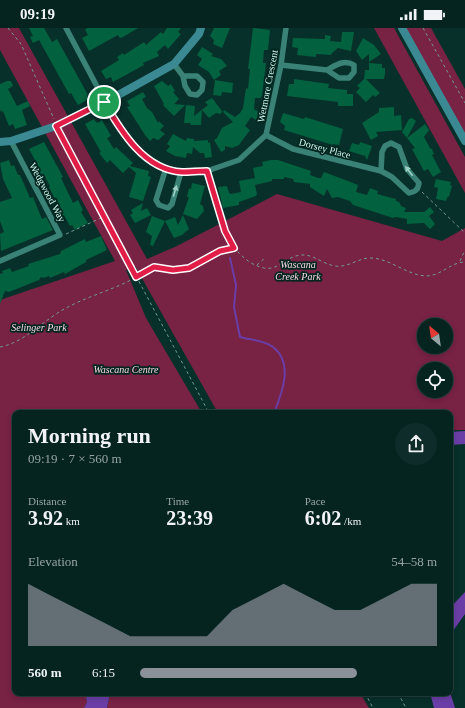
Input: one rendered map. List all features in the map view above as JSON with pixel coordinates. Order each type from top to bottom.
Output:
[{"type":"street","name":"Wetmore Crescent","points":[[66,28],[118,126],[145,157],[166,168],[181,172],[207,171],[239,160],[266,136],[281,65],[286,28]]},
{"type":"street","points":[[1,141],[11,141],[56,126],[174,64],[199,34],[201,28]]},
{"type":"street","points":[[402,28],[465,141]]},
{"type":"street","points":[[174,64],[183,76]]},
{"type":"street","points":[[281,65],[327,70]]},
{"type":"street","name":"Dorsey Place","points":[[266,136],[293,149],[381,171],[392,177],[409,193],[414,192],[418,188]]},
{"type":"street","name":"Wedgwood Way","points":[[0,261],[60,236],[11,141]]},
{"type":"street","points":[[381,171],[382,152],[385,146],[391,143],[398,146],[407,169],[418,184],[418,188]]},
{"type":"street","points":[[166,168],[156,200],[159,205],[168,208],[172,204],[181,172]]},
{"type":"path","points":[[8,28],[21,44],[56,126],[207,410]]},
{"type":"path","points":[[423,28],[465,103]]},
{"type":"path","points":[[207,171],[225,231],[234,248],[245,260],[265,268],[273,268],[299,255],[315,256],[336,266],[349,265],[370,258],[426,276],[446,270],[460,261],[465,250]]},
{"type":"path","points":[[418,188],[465,233]]},
{"type":"path","points":[[60,236],[82,228],[104,216]]},
{"type":"path","points":[[0,347],[10,346],[68,307],[136,277],[154,267],[173,270],[189,268],[220,251],[234,248]]},
{"type":"path","points":[[257,265],[265,258]]},
{"type":"path","points":[[460,261],[465,262]]},
{"type":"path","points":[[367,696],[373,708]]},
{"type":"path","points":[[400,696],[406,708]]},
{"type":"green space","points":[[0,28],[19,28],[147,259],[177,246],[277,194],[442,241],[465,228],[465,430],[453,430],[453,410],[216,410],[135,266],[126,270],[146,318],[200,410],[12,410],[12,696],[86,696],[87,702],[84,708],[0,708],[0,300],[115,261],[0,50]]},
{"type":"green space","points":[[374,28],[394,28],[465,157],[465,193]]},
{"type":"green space","points":[[405,28],[431,28],[465,89],[465,137]]},
{"type":"green space","points":[[109,696],[362,696],[369,708],[107,708]]},
{"type":"shaded area","points":[[465,431],[465,444],[453,445],[453,432]]},
{"type":"shaded area","points":[[465,592],[465,614],[453,631],[453,605]]},
{"type":"shaded area","points":[[86,696],[109,696],[107,708],[84,708],[87,702]]},
{"type":"shaded area","points":[[431,696],[451,696],[455,708],[434,708]]},
{"type":"building","points":[[29,28],[44,28],[52,42],[57,39],[89,99],[78,105],[71,93],[69,94],[39,40],[33,43],[30,37],[33,36]]},
{"type":"building","points":[[87,28],[138,28],[123,37],[120,38],[118,35],[89,51],[82,38],[88,35],[85,30]]},
{"type":"building","points":[[167,28],[181,28],[178,32],[181,34],[168,49],[165,45],[157,52],[159,56],[143,63],[144,65],[113,82],[111,77],[106,79],[101,71],[119,60],[117,57],[123,53],[124,55],[144,42],[146,45],[161,32],[163,34]]},
{"type":"building","points":[[214,28],[230,28],[222,48],[213,44],[214,40],[210,36]]},
{"type":"building","points":[[253,28],[270,30],[268,50],[264,50],[263,63],[266,63],[262,95],[261,98],[255,98],[254,109],[260,113],[256,120],[251,117],[245,126],[250,130],[239,145],[232,148],[225,146],[225,150],[221,152],[214,140],[217,138],[222,128],[233,122],[223,112],[224,110],[235,117],[240,113],[243,108],[246,88],[248,89],[250,69],[248,69]]},
{"type":"building","points":[[342,32],[354,32],[351,51],[338,48],[331,55],[316,54],[316,57],[297,55],[298,48],[292,47],[293,38],[325,39],[325,35],[331,36],[330,41],[341,42]]},
{"type":"building","points":[[363,38],[374,45],[381,54],[369,62],[369,54],[362,60],[356,51]]},
{"type":"building","points":[[202,47],[213,54],[211,56],[221,59],[227,66],[219,71],[221,75],[214,80],[209,72],[198,65],[202,59],[197,55]]},
{"type":"building","points":[[369,63],[382,64],[382,68],[385,68],[385,74],[384,79],[366,79],[380,93],[375,97],[373,95],[366,102],[356,92],[360,88],[357,86],[364,79],[365,70],[369,70]]},
{"type":"building","points":[[294,79],[329,84],[328,88],[347,90],[347,94],[353,94],[353,106],[338,106],[338,102],[287,96],[289,84],[294,84]]},
{"type":"building","points":[[215,80],[233,83],[232,93],[222,92],[221,96],[213,95]]},
{"type":"building","points":[[11,81],[13,86],[8,89],[17,106],[28,101],[30,106],[22,110],[27,125],[15,129],[13,124],[9,126],[3,111],[1,112],[0,109],[0,84]]},
{"type":"building","points":[[162,81],[168,86],[171,84],[175,91],[173,92],[179,99],[174,104],[185,105],[174,116],[163,105],[164,104],[154,86]]},
{"type":"building","points":[[143,92],[146,97],[142,99],[147,108],[152,112],[158,123],[159,121],[164,126],[160,130],[165,134],[158,140],[153,138],[150,141],[127,107],[130,106],[127,101]]},
{"type":"building","points":[[212,98],[222,111],[221,114],[216,113],[209,118],[202,110],[201,125],[184,123],[186,105],[195,106],[194,116],[208,105],[205,102]]},
{"type":"building","points":[[394,107],[394,116],[401,115],[402,130],[376,132],[378,136],[371,140],[362,123],[379,112],[379,108]]},
{"type":"building","points":[[283,113],[304,119],[305,117],[343,129],[339,145],[333,145],[284,130],[285,126],[280,122]]},
{"type":"building","points":[[412,118],[416,121],[407,138],[402,132],[409,119]]},
{"type":"building","points":[[94,119],[97,123],[102,120],[111,136],[107,138],[114,149],[116,147],[133,163],[130,166],[149,171],[148,176],[151,177],[143,201],[129,197],[136,173],[129,167],[123,173],[110,160],[107,163],[99,153],[101,152],[85,124]]},
{"type":"building","points":[[425,124],[429,130],[424,137],[432,149],[434,154],[432,155],[441,172],[433,177],[428,169],[424,171],[412,149],[415,148],[407,138]]},
{"type":"building","points":[[173,134],[186,141],[187,138],[194,139],[194,141],[208,140],[208,143],[210,142],[212,157],[205,158],[204,153],[200,153],[193,147],[192,154],[187,153],[186,158],[175,156],[166,151],[170,146],[167,144]]},
{"type":"building","points":[[44,142],[63,177],[61,178],[73,203],[78,200],[83,210],[81,212],[88,223],[75,230],[72,225],[70,226],[64,215],[62,216],[54,202],[56,201],[44,175],[42,176],[40,172],[38,173],[33,164],[36,162],[29,149]]},
{"type":"building","points":[[360,142],[372,146],[367,160],[365,156],[349,151],[352,143],[359,145]]},
{"type":"building","points":[[9,160],[11,166],[14,165],[18,175],[20,175],[30,198],[33,197],[42,219],[46,217],[53,230],[1,251],[0,234],[4,232],[0,221],[0,202],[12,198],[3,179],[0,163]]},
{"type":"building","points":[[278,160],[311,171],[310,175],[318,178],[321,178],[324,172],[348,181],[358,185],[356,192],[367,195],[370,188],[378,191],[377,194],[396,199],[401,206],[406,208],[404,212],[424,212],[430,207],[434,212],[429,216],[435,224],[430,229],[424,223],[407,224],[407,219],[396,217],[393,218],[353,205],[350,201],[338,197],[332,198],[327,189],[324,196],[310,187],[310,184],[294,182],[293,179],[284,177],[284,179],[272,179],[272,181],[255,185],[256,196],[239,202],[239,205],[223,208],[218,187],[227,186],[229,193],[231,194],[241,192],[239,181],[255,178],[253,168],[263,166],[262,162]]},
{"type":"building","points":[[436,179],[451,182],[450,185],[452,186],[449,197],[448,196],[446,201],[436,199],[438,188],[434,187]]},
{"type":"building","points":[[192,183],[205,186],[200,204],[203,206],[204,211],[197,219],[183,214],[189,197],[187,197],[189,188],[191,189]]},
{"type":"building","points":[[143,203],[141,211],[147,208],[151,215],[135,223],[130,215],[133,213],[131,210]]},
{"type":"building","points":[[183,215],[189,229],[182,235],[174,238],[165,221],[175,217],[178,225]]},
{"type":"building","points":[[152,216],[165,221],[153,246],[150,245],[152,236],[146,232]]},
{"type":"building","points":[[101,236],[107,250],[86,260],[86,262],[65,274],[64,272],[50,278],[49,276],[44,278],[41,277],[39,280],[9,292],[5,291],[0,304],[0,274],[3,273],[2,271],[10,268],[12,272],[29,266],[28,264],[60,254],[61,251],[85,239],[86,242]]},
{"type":"waterway","points":[[230,258],[236,285],[234,307],[240,337],[270,345],[279,354],[283,361],[285,370],[283,388],[275,410]]},
{"type":"route","points":[[104,102],[118,126],[145,157],[166,168],[181,172],[207,171],[218,203],[225,231],[234,248],[220,251],[199,264],[189,268],[173,270],[162,267],[154,267],[136,277],[56,126],[104,102]]},
{"type":"park label","name":"Wascana Creek Park","points":[[298,270]]},
{"type":"park label","name":"Selinger Park","points":[[39,327]]},
{"type":"park label","name":"Wascana Centre","points":[[126,369]]}]
